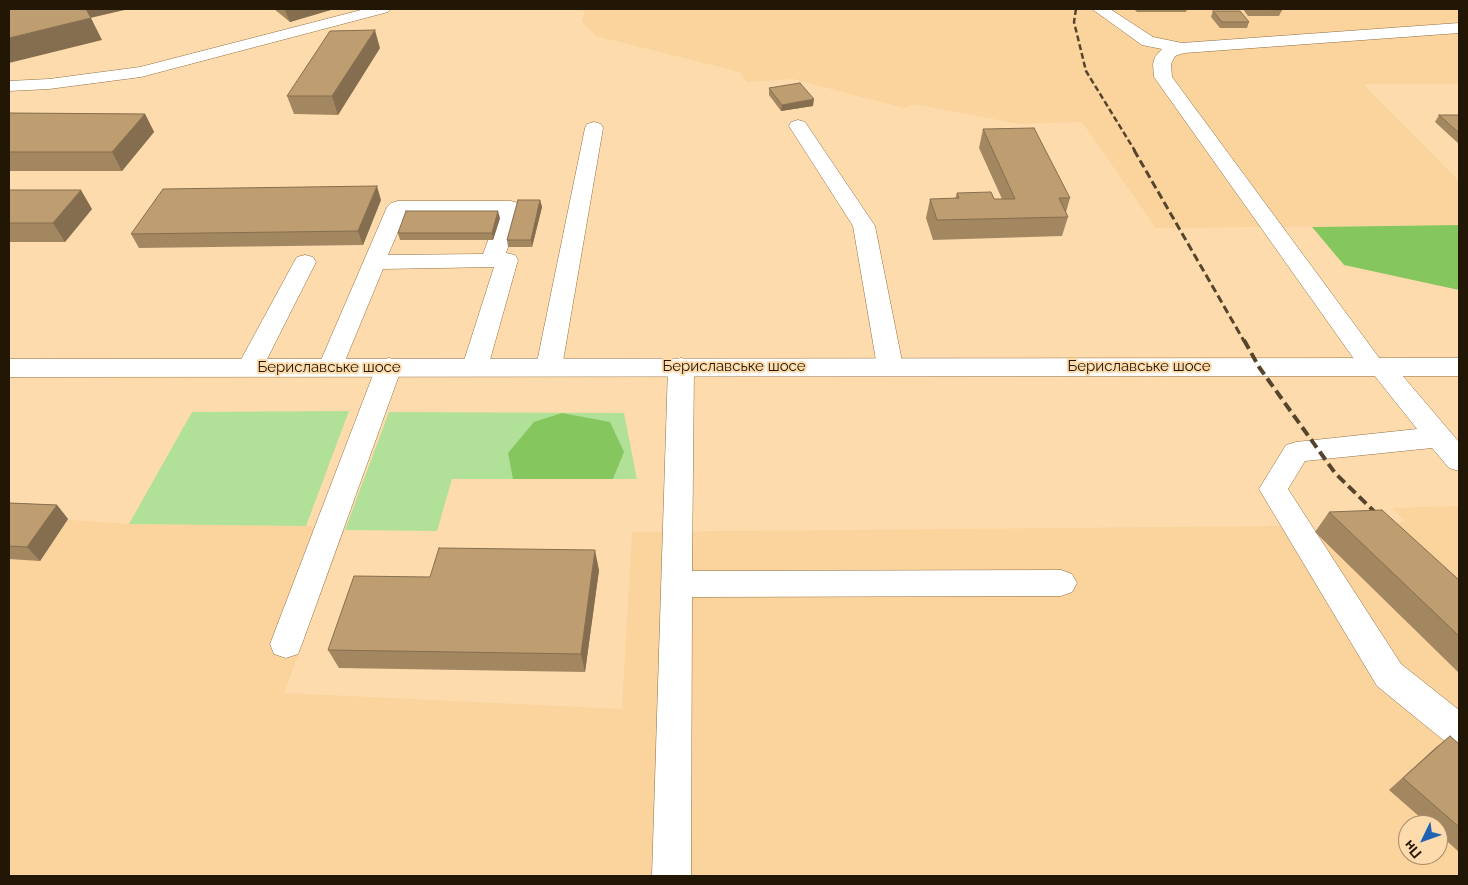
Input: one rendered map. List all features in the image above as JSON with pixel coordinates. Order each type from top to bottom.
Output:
[{"type":"main road","points":[[9,86],[49,84],[141,72],[382,9]]},
{"type":"main road","points":[[1100,9],[1148,41],[1182,48]]},
{"type":"main road","points":[[1459,28],[1182,48],[1170,52],[1164,57],[1163,77],[1377,367],[1459,461]]},
{"type":"main road","points":[[798,126],[864,226],[890,366]]},
{"type":"main road","points":[[549,367],[594,128]]},
{"type":"main road","points":[[331,367],[398,207],[511,207],[492,260]]},
{"type":"main road","points":[[374,262],[507,260],[475,367]]},
{"type":"main road","points":[[250,367],[305,262]]},
{"type":"main road","points":[[286,644],[389,367]]},
{"type":"main road","points":[[671,875],[681,367]]},
{"type":"main road","name":"Бериславське шосе","points":[[9,368],[1459,367]]},
{"type":"main road","points":[[1439,437],[1296,452],[1274,489],[1389,675],[1459,731]]},
{"type":"main road","points":[[677,584],[1061,583]]},
{"type":"shaded area","points":[[585,9],[1459,9],[1459,84],[1363,84],[1459,181],[1459,225],[1156,228],[1082,122],[1019,124],[914,104],[904,108],[793,79],[747,82],[740,72],[596,36],[582,21]]},
{"type":"shaded area","points":[[1459,506],[1459,876],[9,876],[9,516],[129,524],[306,526],[345,530],[284,693],[622,709],[632,532],[1279,526],[1315,532],[1366,530],[1406,521],[1392,508]]},
{"type":"green space","points":[[1459,225],[1459,290],[1344,265],[1312,227]]},
{"type":"green space","points":[[349,411],[306,526],[129,524],[192,412]]},
{"type":"green space","points":[[389,412],[624,413],[637,479],[452,479],[437,531],[345,530]]},
{"type":"green space","points":[[562,413],[610,422],[624,452],[613,479],[513,479],[508,453],[534,422]]},
{"type":"building","points":[[9,9],[86,9],[91,18],[9,38]]},
{"type":"building","points":[[1213,11],[1240,11],[1249,22],[1222,22]]},
{"type":"building","points":[[375,30],[332,96],[287,96],[330,31]]},
{"type":"building","points":[[800,83],[814,99],[782,105],[769,88]]},
{"type":"building","points":[[9,113],[145,114],[112,152],[9,152]]},
{"type":"building","points":[[1439,115],[1459,115],[1459,133]]},
{"type":"building","points":[[1034,128],[1070,198],[1059,198],[1068,217],[937,220],[930,199],[959,198],[957,193],[991,192],[994,199],[1015,199],[983,129]]},
{"type":"building","points":[[377,186],[358,231],[131,234],[163,189]]},
{"type":"building","points":[[9,190],[81,190],[53,223],[9,223]]},
{"type":"building","points":[[518,200],[540,200],[531,240],[507,240]]},
{"type":"building","points":[[406,211],[498,211],[492,233],[398,233]]},
{"type":"building","points":[[9,503],[57,505],[27,547],[9,546]]},
{"type":"building","points":[[1382,510],[1459,580],[1459,636],[1329,512]]},
{"type":"building","points":[[439,548],[595,550],[581,654],[328,650],[354,576],[430,577]]},
{"type":"building","points":[[1450,736],[1459,744],[1459,827],[1448,817],[1448,815],[1445,815],[1403,778]]},
{"type":"railway","points":[[1076,9],[1074,22],[1086,71],[1135,151]]},
{"type":"railway","points":[[1134,150],[1244,341]]},
{"type":"railway","points":[[1244,340],[1259,367],[1335,473],[1383,520]]}]
